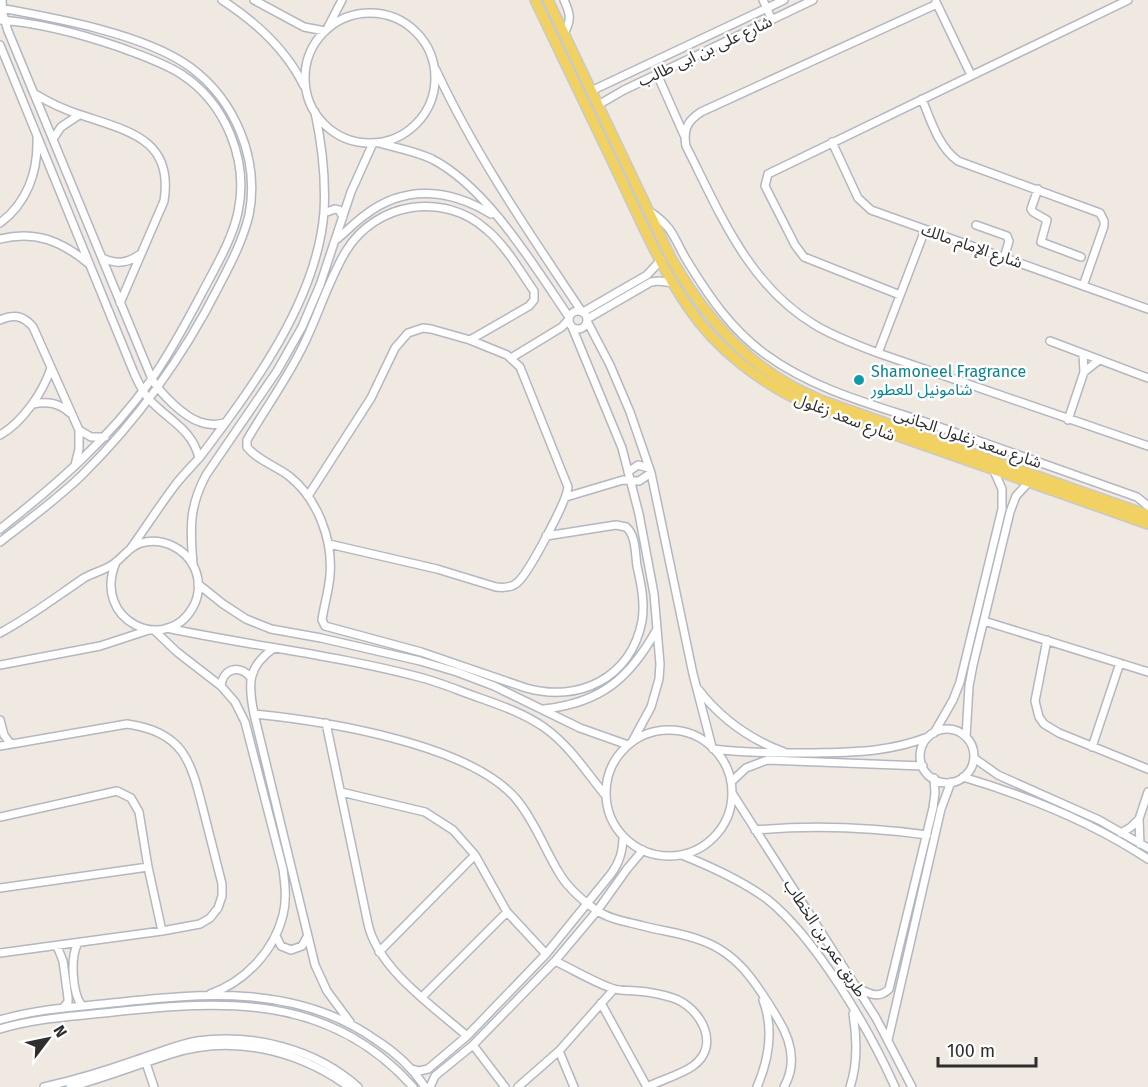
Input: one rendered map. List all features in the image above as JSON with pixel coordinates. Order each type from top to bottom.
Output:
[{"type":"main road","name":"شارع سعد زغلول","points":[[535,0],[674,284],[688,307],[705,328],[743,365],[784,394],[807,404],[1148,515]]},
{"type":"main road","name":"شارع سعد زغلول","points":[[548,0],[648,211],[684,281],[731,342],[789,385],[806,393],[994,471],[1148,524]]},
{"type":"street","points":[[2,0],[2,20],[152,379],[158,388],[191,418],[208,424],[224,423]]},
{"type":"street","points":[[2,631],[43,608],[85,577],[116,562],[131,548],[264,366],[297,306],[306,284],[324,213],[323,159],[315,112],[306,89],[287,57],[241,12],[222,0]]},
{"type":"street","points":[[254,0],[304,27],[326,30],[344,18],[367,13],[390,16],[419,35],[426,44],[434,67],[459,118],[585,316],[606,357],[630,412],[650,470],[696,686],[712,748],[724,764],[732,793],[728,814],[718,833],[708,843],[682,855],[662,856],[643,850],[623,836],[611,818],[606,796],[609,773],[620,753],[630,744],[648,734],[664,730],[681,732],[712,748],[751,754],[877,751],[903,746],[931,735],[950,729],[966,737],[972,747],[974,758],[970,769],[963,777],[951,782],[934,778],[923,766],[921,750],[931,735],[953,700],[960,682],[1002,509],[1002,489],[994,471]]},
{"type":"street","points":[[306,89],[306,68],[312,48],[326,30],[342,0]]},
{"type":"street","points":[[564,0],[570,14],[570,23],[564,33]]},
{"type":"street","points":[[763,0],[772,20]]},
{"type":"street","name":"شارع على بن ابى طالب","points":[[591,91],[784,0]]},
{"type":"street","name":"شارع على بن ابى طالب","points":[[598,105],[624,90],[813,0]]},
{"type":"street","points":[[900,295],[804,257],[795,245],[765,186],[768,174],[1128,0]]},
{"type":"street","points":[[684,136],[686,126],[700,112],[936,2],[971,75]]},
{"type":"street","points":[[0,542],[81,476],[150,400],[190,340],[235,254],[244,234],[251,192],[246,149],[240,129],[230,110],[218,93],[202,77],[174,56],[140,43],[76,24],[1,9]]},
{"type":"street","points":[[0,530],[74,468],[105,437],[152,379],[181,333],[225,249],[238,212],[240,173],[231,134],[222,117],[196,85],[167,66],[110,44],[68,32],[2,20]]},
{"type":"street","points":[[0,45],[143,391],[189,435],[197,450],[198,458]]},
{"type":"street","points":[[375,143],[394,139],[405,133],[423,116],[434,92],[434,67]]},
{"type":"street","points":[[657,74],[684,136],[686,146],[737,246],[761,280],[814,325],[878,353],[1148,446]]},
{"type":"street","points":[[196,85],[202,77]]},
{"type":"street","points":[[619,78],[624,90]]},
{"type":"street","points":[[34,93],[48,102],[79,115],[135,134],[154,151],[161,162],[165,175],[164,201],[120,303]]},
{"type":"street","points":[[922,99],[940,143],[958,161],[1100,213],[1104,226],[1083,286]]},
{"type":"street","points":[[315,112],[324,124],[335,133],[348,139],[415,152],[446,167],[460,178],[501,220],[571,322],[608,411],[629,470],[648,554],[660,664],[656,693],[651,708],[630,744]]},
{"type":"street","points":[[53,139],[61,127],[79,115]]},
{"type":"street","points":[[0,223],[21,202],[32,181],[37,158],[36,134]]},
{"type":"street","name":"شارع الإمام مالك","points":[[832,142],[855,192],[864,204],[879,214],[1148,309]]},
{"type":"street","points":[[167,628],[187,616],[197,596],[198,584],[193,564],[190,528],[197,491],[291,346],[320,285],[354,184],[375,143]]},
{"type":"street","points":[[1038,189],[1031,209],[1033,213],[1047,220],[1041,243],[1081,257]]},
{"type":"street","points":[[335,241],[365,214],[401,196],[436,193],[454,196],[470,202],[501,220]]},
{"type":"street","points":[[470,340],[529,306],[535,296],[531,288],[489,231],[475,220],[442,207],[424,206],[392,212],[365,228],[346,252],[302,349],[247,440],[247,447],[289,476],[308,496],[320,518],[329,544],[330,575],[322,620],[327,627],[421,652],[533,690],[556,694],[571,692],[600,681],[613,672],[628,655],[639,634],[642,619],[641,586],[632,535],[626,527],[616,525],[546,536]]},
{"type":"street","points":[[324,213],[335,209],[339,210],[343,217]]},
{"type":"street","name":"شارع سعد زغلول الجانبى","points":[[648,211],[671,229],[688,262],[721,313],[741,334],[788,370],[841,394],[1137,497],[1148,506]]},
{"type":"street","points":[[76,230],[88,225]]},
{"type":"street","points":[[976,225],[1007,236],[1009,241],[1004,258]]},
{"type":"street","points":[[878,353],[924,230]]},
{"type":"street","points":[[0,238],[24,235],[48,238],[70,249],[90,264]]},
{"type":"street","points":[[225,249],[235,254]]},
{"type":"street","points":[[102,258],[117,263],[125,262],[141,253]]},
{"type":"street","points":[[571,322],[582,328],[585,316],[646,275],[661,260]]},
{"type":"street","points":[[646,275],[650,277],[651,282]]},
{"type":"street","points":[[511,358],[571,322],[573,312],[585,316],[651,282],[674,284]]},
{"type":"street","points":[[0,320],[15,316],[28,321],[33,327],[79,430],[79,449],[74,468]]},
{"type":"street","points":[[308,496],[371,398],[402,339],[408,333],[423,328],[470,340],[511,358],[522,372],[568,487],[566,496],[546,536],[518,582],[504,588],[436,569],[329,544]]},
{"type":"street","points":[[1050,341],[1148,378]]},
{"type":"street","points":[[1068,420],[1084,372],[1083,354]]},
{"type":"street","points":[[1084,372],[1099,360]]},
{"type":"street","points":[[0,435],[33,404],[44,387],[51,368]]},
{"type":"street","points":[[33,404],[42,402],[59,405],[73,416]]},
{"type":"street","points":[[79,430],[91,437],[105,437]]},
{"type":"street","points":[[623,480],[629,470],[638,465],[650,470]]},
{"type":"street","points":[[566,496],[623,480],[632,482],[643,480],[650,470]]},
{"type":"street","points":[[966,737],[969,686],[1012,503],[1028,483]]},
{"type":"street","points":[[25,510],[32,517]]},
{"type":"street","points":[[131,548],[154,541],[165,543],[176,547],[193,564]]},
{"type":"street","points":[[116,562],[111,574],[110,587],[115,606],[128,621],[139,627],[153,630],[221,686],[235,702],[245,722],[283,869],[286,892],[283,914],[276,936],[246,974],[226,988],[202,996]]},
{"type":"street","points":[[198,584],[246,619],[271,630],[321,638],[420,661],[494,686],[580,728],[630,744]]},
{"type":"street","points":[[984,621],[1148,672]]},
{"type":"street","points":[[0,665],[100,646],[167,628],[229,641],[319,654],[420,677],[503,706],[545,728],[565,744],[606,796]]},
{"type":"street","points":[[544,709],[575,704],[590,699],[611,687],[630,671],[645,652],[657,629]]},
{"type":"street","points":[[1047,640],[1035,701],[1039,717],[1051,730],[1148,769]]},
{"type":"street","points":[[274,648],[260,661],[251,678],[250,695],[315,965],[327,991],[352,1024]]},
{"type":"street","points":[[1092,747],[1120,663]]},
{"type":"street","points":[[221,686],[226,672],[232,669],[240,669],[251,678]]},
{"type":"street","points":[[696,686],[717,711],[736,727],[756,740],[786,753]]},
{"type":"street","points":[[254,714],[326,723],[375,733],[422,747],[468,765],[500,783],[526,811],[559,873],[572,889],[597,911],[623,921],[700,939],[739,962],[758,986],[786,1031],[790,1044],[790,1070],[784,1087]]},
{"type":"street","points":[[0,720],[4,735],[10,744]]},
{"type":"street","points":[[326,723],[370,934],[379,952],[392,969],[467,1036]]},
{"type":"street","points":[[0,746],[127,724],[145,726],[163,734],[177,746],[188,761],[195,778],[222,884],[222,896],[214,913],[200,924],[162,932],[0,953]]},
{"type":"street","points":[[974,758],[1013,782],[1071,807],[1148,848]]},
{"type":"street","points":[[730,782],[746,768],[767,760],[923,766]]},
{"type":"street","points":[[963,777],[1041,804],[1087,824],[1148,859]]},
{"type":"street","points":[[856,987],[878,995],[889,989],[927,835],[934,801],[934,778]]},
{"type":"street","points":[[888,1040],[941,809],[951,782]]},
{"type":"street","points":[[0,817],[117,791],[125,793],[136,804],[139,812],[162,932]]},
{"type":"street","points":[[341,792],[424,812],[453,830],[475,855],[507,912],[546,954]]},
{"type":"street","points":[[1140,844],[1139,819],[1148,792]]},
{"type":"street","name":"طريق عمر بن الخطاب","points":[[732,793],[856,987],[888,1040],[912,1087]]},
{"type":"street","points":[[1121,833],[1139,819]]},
{"type":"street","points":[[755,830],[828,826],[873,828],[927,835]]},
{"type":"street","points":[[409,1068],[418,1071],[428,1069],[467,1036],[546,954],[619,863],[623,850],[623,836]]},
{"type":"street","points":[[3,1018],[63,1008],[143,999],[255,996],[280,999],[313,1008],[352,1024],[382,1044],[428,1087],[435,1076],[473,1045],[555,961],[597,911],[627,868],[643,850]]},
{"type":"street","points":[[379,952],[475,855]]},
{"type":"street","name":"طريق عمر بن الخطاب","points":[[682,855],[742,882],[779,910],[820,958],[852,1008],[895,1087]]},
{"type":"street","points":[[0,888],[148,867]]},
{"type":"street","points":[[422,997],[507,912]]},
{"type":"street","points":[[276,936],[281,946],[291,950],[302,946],[308,937]]},
{"type":"street","points":[[78,943],[72,961],[77,996],[82,1006]]},
{"type":"street","points":[[57,946],[63,961],[68,998],[63,1008]]},
{"type":"street","points":[[555,961],[614,989],[641,991],[675,998],[687,1005],[703,1025],[707,1038],[706,1048],[701,1058],[693,1066],[647,1087],[601,1003]]},
{"type":"street","points":[[757,1087],[764,1071],[769,1049],[766,1006],[758,986]]},
{"type":"street","points":[[518,1087],[559,1051],[614,989]]},
{"type":"street","points":[[0,1029],[64,1017],[148,1008],[254,1006],[279,1009],[326,1023],[348,1033],[376,1052],[413,1087]]},
{"type":"street","points":[[850,1087],[856,1055],[856,1032],[852,1008]]},
{"type":"street","points":[[44,1087],[93,1075],[196,1041],[224,1039],[251,1040],[278,1045],[304,1054],[329,1066],[358,1087]]},
{"type":"street","points":[[70,1087],[171,1053],[197,1047],[224,1045],[250,1046],[302,1059],[326,1071],[349,1087]]},
{"type":"street","points":[[473,1045],[505,1087]]},
{"type":"street","points":[[559,1051],[574,1087]]},
{"type":"street","points":[[146,1063],[154,1087]]},
{"type":"place","name":"Shamoneel Fragrance شامونيل للعطور","points":[[859,380]]}]
